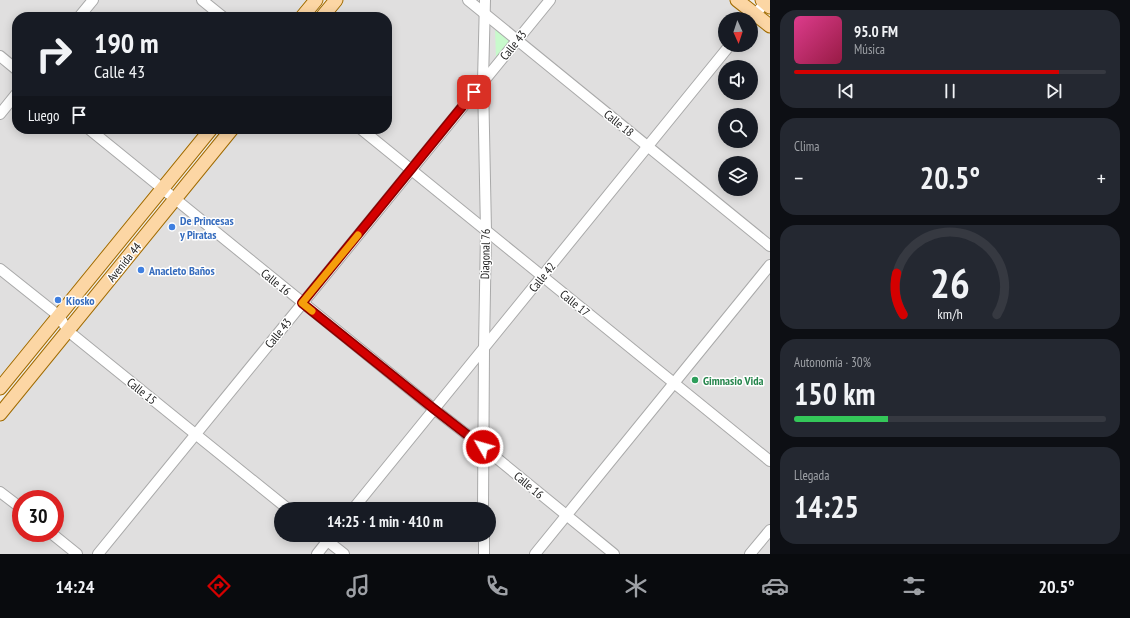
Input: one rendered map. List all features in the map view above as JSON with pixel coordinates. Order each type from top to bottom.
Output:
[{"type":"main road","points":[[306,12],[316,0]]},
{"type":"main road","points":[[326,12],[336,0]]},
{"type":"main road","points":[[738,0],[749,12]]},
{"type":"main road","points":[[758,20],[770,26]]},
{"type":"main road","name":"Avenida 44","points":[[0,388],[207,134]]},
{"type":"main road","name":"Avenida 44","points":[[0,414],[228,134]]},
{"type":"street","points":[[83,12],[93,0]]},
{"type":"street","points":[[202,0],[217,12]]},
{"type":"street","name":"Calle 18","points":[[468,0],[770,246]]},
{"type":"street","name":"Diagonal 76","points":[[484,502],[483,447],[486,230],[483,81],[485,0]]},
{"type":"street","name":"Calle 43","points":[[98,554],[550,0]]},
{"type":"street","points":[[757,12],[766,2]]},
{"type":"street","name":"Calle 42","points":[[359,502],[724,52]]},
{"type":"street","points":[[0,56],[12,66]]},
{"type":"street","points":[[0,114],[12,99]]},
{"type":"street","name":"Calle 16","points":[[95,134],[614,554]]},
{"type":"street","name":"Calle 17","points":[[366,134],[770,462]]},
{"type":"street","points":[[535,554],[770,265]]},
{"type":"street","name":"Calle 15","points":[[0,269],[59,316],[68,331],[279,502]]},
{"type":"street","points":[[0,492],[12,501]]},
{"type":"street","points":[[750,554],[770,530]]},
{"type":"street","points":[[62,542],[77,554]]},
{"type":"street","points":[[317,554],[324,542]]},
{"type":"street","points":[[332,542],[344,554]]},
{"type":"street","points":[[484,542],[484,554]]},
{"type":"shaded area","points":[[0,0],[306,0],[296,12],[12,12],[12,134],[197,134],[0,376]]},
{"type":"shaded area","points":[[341,0],[729,0],[744,12],[718,12],[718,52],[758,52],[758,23],[770,33],[770,554],[0,554],[0,423],[233,134],[392,134],[392,12],[332,12]]},
{"type":"green space","points":[[495,27],[512,40],[496,60]]},
{"type":"slow traffic","points":[[312,311],[302,303],[358,235]]},
{"type":"place","name":"De Princesas y Piratas","points":[[172,227]]},
{"type":"place","name":"Anacleto Baños","points":[[141,270]]},
{"type":"place","name":"Kiosko","points":[[58,300]]},
{"type":"place","name":"Gimnasio Vida","points":[[695,380]]},
{"type":"route","points":[[474,92],[302,303],[483,447]]}]
